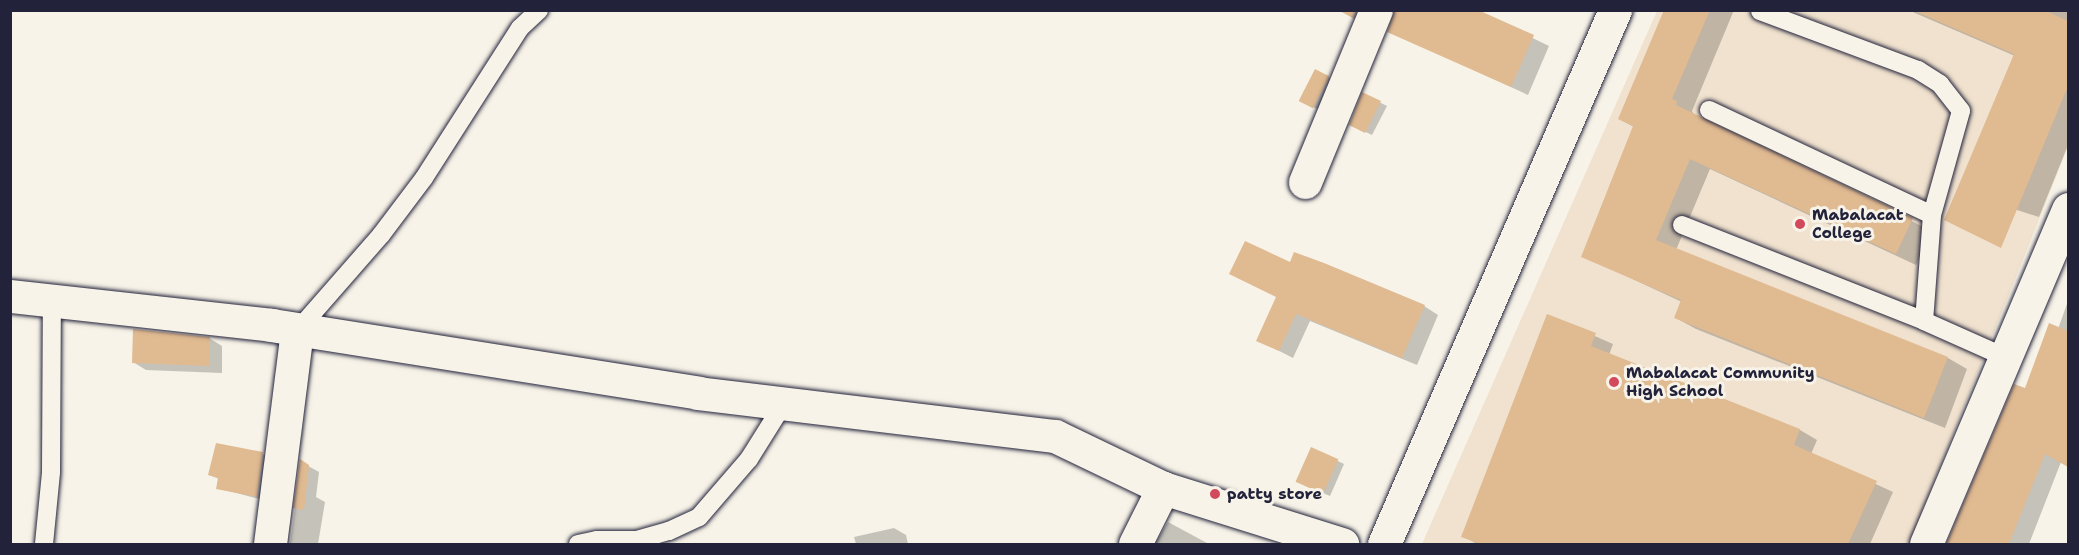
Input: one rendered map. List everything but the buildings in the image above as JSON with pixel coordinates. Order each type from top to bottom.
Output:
[{"type":"street","points":[[1305,182],[1376,10]]},
{"type":"street","points":[[1384,544],[1615,10]]},
{"type":"street","points":[[1926,544],[2068,209]]},
{"type":"street","points":[[10,296],[52,299],[297,331],[784,403],[1055,436],[1163,488],[1342,544]]},
{"type":"street","points":[[270,544],[297,331]]},
{"type":"street","points":[[1135,544],[1163,488]]},
{"type":"lane","points":[[297,331],[417,187],[462,125],[520,28],[539,10]]},
{"type":"lane","points":[[1760,11],[1918,70],[1940,84],[1961,111],[1932,215],[1924,321]]},
{"type":"lane","points":[[1709,110],[1932,215]]},
{"type":"lane","points":[[1682,225],[1924,321],[2005,357]]},
{"type":"lane","points":[[44,544],[51,472],[52,299]]},
{"type":"lane","points":[[578,544],[597,540],[637,540],[669,531],[699,517],[749,459],[784,403]]},
{"type":"shaded area","name":"Mabalacat College","points":[[1657,11],[2068,11],[2068,147],[1909,544],[1422,544]]},
{"type":"place","name":"Mabalacat College","points":[[1800,224]]},
{"type":"place","name":"Mabalacat Community High School","points":[[1614,382]]},
{"type":"place","name":"patty store","points":[[1215,494]]}]
